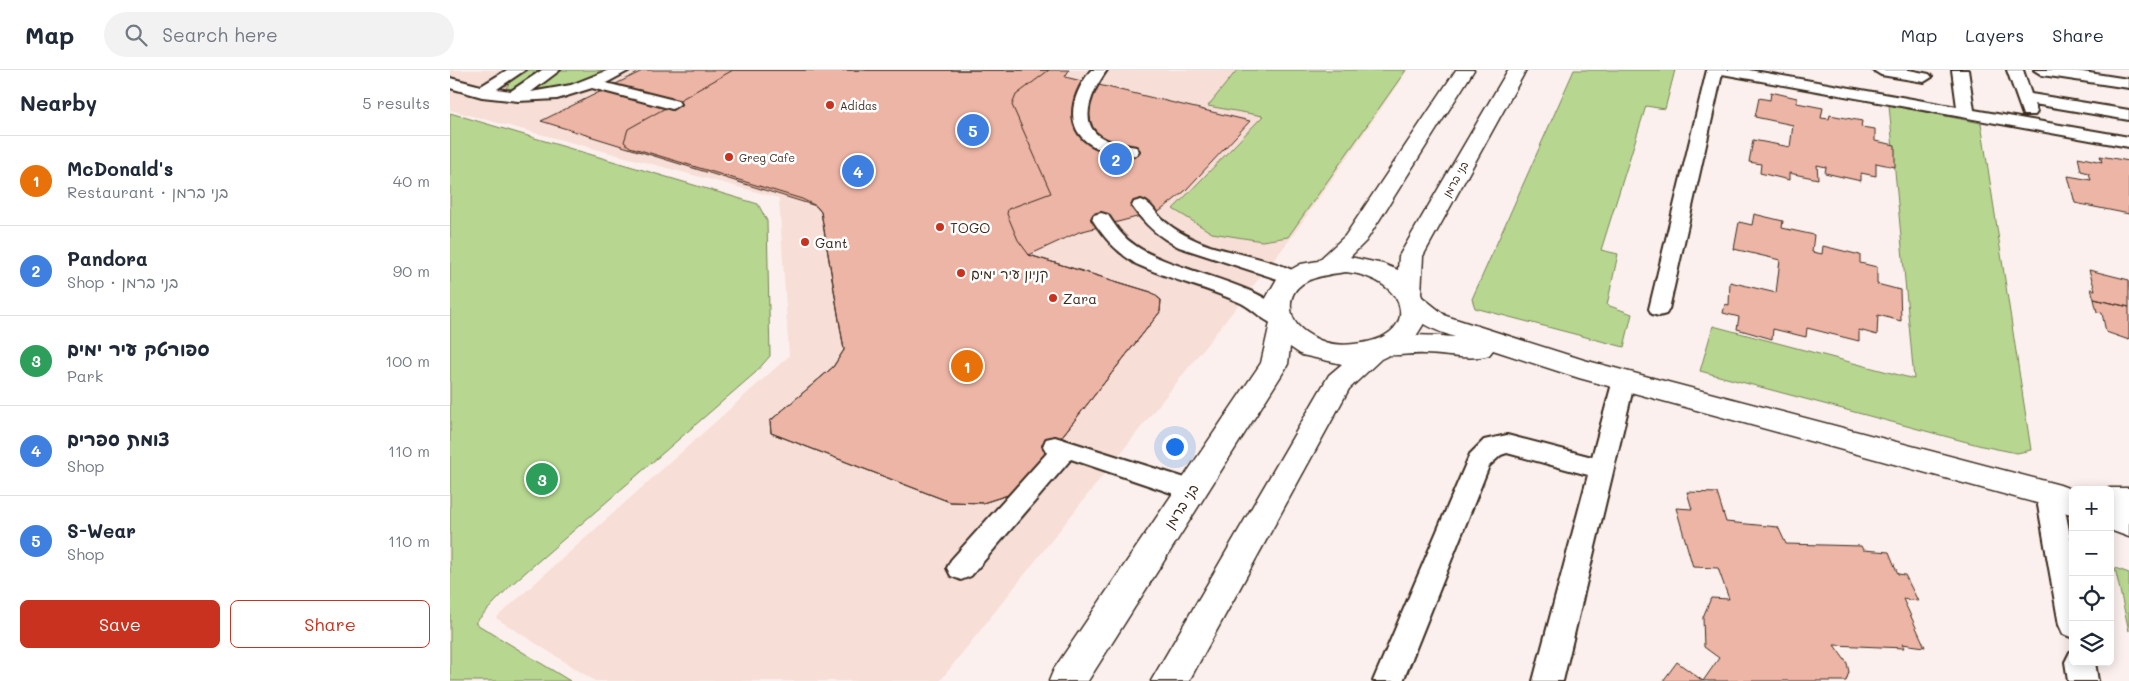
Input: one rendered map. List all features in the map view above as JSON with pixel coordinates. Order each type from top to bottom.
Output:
[{"type":"street","points":[[1465,70],[1354,241],[1327,265],[1293,278],[1281,290],[1276,304],[1279,322],[1293,338],[1310,347],[1329,353],[1351,355],[1380,349],[1434,343],[1508,353],[1579,368],[2065,498]]},
{"type":"street","name":"בני ברמן","points":[[1411,298],[1411,256],[1517,70]]},
{"type":"street","points":[[1327,265],[1366,266],[1398,282],[1411,298],[1437,322],[1579,368]]},
{"type":"street","points":[[1169,681],[1339,382],[1380,349],[1400,338],[1410,327],[1414,315],[1411,298]]},
{"type":"street","name":"בני ברמן","points":[[1068,681],[1274,364],[1279,322]]},
{"type":"street","points":[[2114,500],[2129,500]]},
{"type":"street","points":[[2114,518],[2129,524]]},
{"type":"lane","points":[[450,81],[468,70]]},
{"type":"lane","points":[[482,92],[517,70]]},
{"type":"lane","points":[[514,96],[552,70]]},
{"type":"lane","points":[[450,81],[482,92],[514,96],[558,95],[593,84],[622,70]]},
{"type":"lane","points":[[1099,70],[1087,86],[1081,111],[1082,127],[1090,137],[1100,143],[1130,152]]},
{"type":"lane","points":[[1659,309],[1715,70]]},
{"type":"lane","points":[[1723,70],[2129,142]]},
{"type":"lane","points":[[1881,70],[1924,78]]},
{"type":"lane","points":[[1960,70],[1966,113]]},
{"type":"lane","points":[[2015,70],[2034,125]]},
{"type":"lane","points":[[2042,70],[2128,84]]},
{"type":"lane","points":[[593,84],[672,104]]},
{"type":"lane","points":[[2024,98],[2129,115]]},
{"type":"lane","points":[[1141,206],[1157,225],[1176,238],[1210,252],[1273,270],[1293,278]]},
{"type":"lane","points":[[1101,219],[1115,239],[1144,259],[1184,277],[1252,300],[1279,322]]},
{"type":"lane","points":[[1548,681],[1624,380]]},
{"type":"lane","points":[[1388,681],[1479,461],[1493,447],[1506,444],[1602,469]]},
{"type":"lane","points":[[961,568],[1060,447],[1192,490]]},
{"type":"lane","points":[[2065,498],[2073,621]]},
{"type":"lane","points":[[2081,666],[2083,681]]},
{"type":"shaded area","points":[[450,70],[1408,70],[1291,238],[940,681],[595,681],[496,618],[789,356],[779,198],[450,110]]},
{"type":"green space","points":[[529,70],[602,70],[556,88],[532,91],[506,88],[512,79]]},
{"type":"green space","points":[[1237,70],[1406,70],[1288,237],[1262,241],[1212,233],[1173,209],[1263,116],[1208,106]]},
{"type":"green space","points":[[1574,70],[1675,70],[1665,109],[1646,106],[1601,250],[1618,254],[1607,305],[1632,314],[1624,347],[1475,308],[1472,299]]},
{"type":"green space","points":[[1889,105],[1981,123],[2031,450],[2017,453],[1982,446],[1700,371],[1713,326],[1914,379]]},
{"type":"green space","points":[[450,113],[758,204],[767,221],[770,356],[755,373],[512,584],[475,623],[570,681],[450,681]]},
{"type":"green space","points":[[2115,568],[2129,573],[2129,631]]},
{"type":"building","name":"קניון עיר ימים","points":[[644,70],[1069,70],[1065,77],[1250,121],[1185,191],[1160,211],[1079,232],[1029,255],[1151,292],[1161,300],[1160,312],[1026,482],[1008,495],[983,503],[950,502],[771,433],[770,421],[833,367],[844,350],[821,212],[816,206],[541,121]]},
{"type":"building","name":"קניון עיר ימים","points":[[733,70],[1049,70],[1016,95],[1012,105],[1051,193],[1008,209],[1007,214],[1018,240],[1029,255],[1151,292],[1161,300],[1160,312],[1026,482],[1008,495],[983,503],[950,502],[771,433],[770,421],[833,367],[844,350],[821,212],[816,206],[802,199],[630,147],[624,142],[628,129]]},
{"type":"building","points":[[1771,92],[1797,98],[1797,103],[1823,108],[1821,118],[1829,119],[1830,115],[1862,121],[1861,127],[1875,129],[1875,141],[1895,145],[1895,167],[1876,163],[1876,176],[1861,173],[1861,181],[1825,173],[1826,167],[1817,165],[1818,179],[1789,173],[1789,180],[1760,173],[1761,164],[1749,162],[1753,140],[1790,147],[1793,125],[1755,117],[1759,98],[1770,100]]},
{"type":"building","points":[[2100,156],[2129,161],[2129,214],[2075,203],[2068,176],[2091,180],[2089,173],[2081,171],[2078,157],[2102,162]]},
{"type":"building","points":[[1754,214],[1783,221],[1782,228],[1814,235],[1812,252],[1822,254],[1823,246],[1860,255],[1860,263],[1877,267],[1877,284],[1900,290],[1901,321],[1878,315],[1877,335],[1859,330],[1859,341],[1807,328],[1806,337],[1773,329],[1772,339],[1737,329],[1739,317],[1723,313],[1725,304],[1729,305],[1730,282],[1776,293],[1780,260],[1734,249],[1739,222],[1752,225]]},
{"type":"building","points":[[2089,270],[2129,280],[2129,307],[2094,299],[2091,289],[2095,290]]},
{"type":"building","points":[[2094,299],[2129,307],[2129,340],[2106,332],[2102,313],[2097,312]]},
{"type":"building","points":[[1687,492],[1717,493],[1726,522],[1778,527],[1786,544],[1861,546],[1863,550],[1889,552],[1898,574],[1905,575],[1918,601],[1903,599],[1925,647],[1902,644],[1904,648],[1834,645],[1847,663],[1849,672],[1846,681],[1703,681],[1719,658],[1704,647],[1703,617],[1711,598],[1729,599],[1718,568],[1693,567],[1676,508],[1692,509]]},
{"type":"building","points":[[1677,662],[1703,681],[1663,681]]},
{"type":"place","name":"Adidas","points":[[830,105]]},
{"type":"place","name":"S-Wear","points":[[973,130]]},
{"type":"place","name":"Greg Cafe","points":[[729,157]]},
{"type":"place","name":"Pandora","points":[[1116,159]]},
{"type":"place","name":"צומת ספרים","points":[[858,171]]},
{"type":"place","name":"TOGO","points":[[940,227]]},
{"type":"place","name":"Gant","points":[[805,242]]},
{"type":"place","name":"קניון עיר ימים","points":[[961,273]]},
{"type":"place","name":"Zara","points":[[1053,298]]},
{"type":"place","name":"McDonald's","points":[[967,366]]},
{"type":"place","name":"ספורטק עיר ימים","points":[[542,479]]}]
